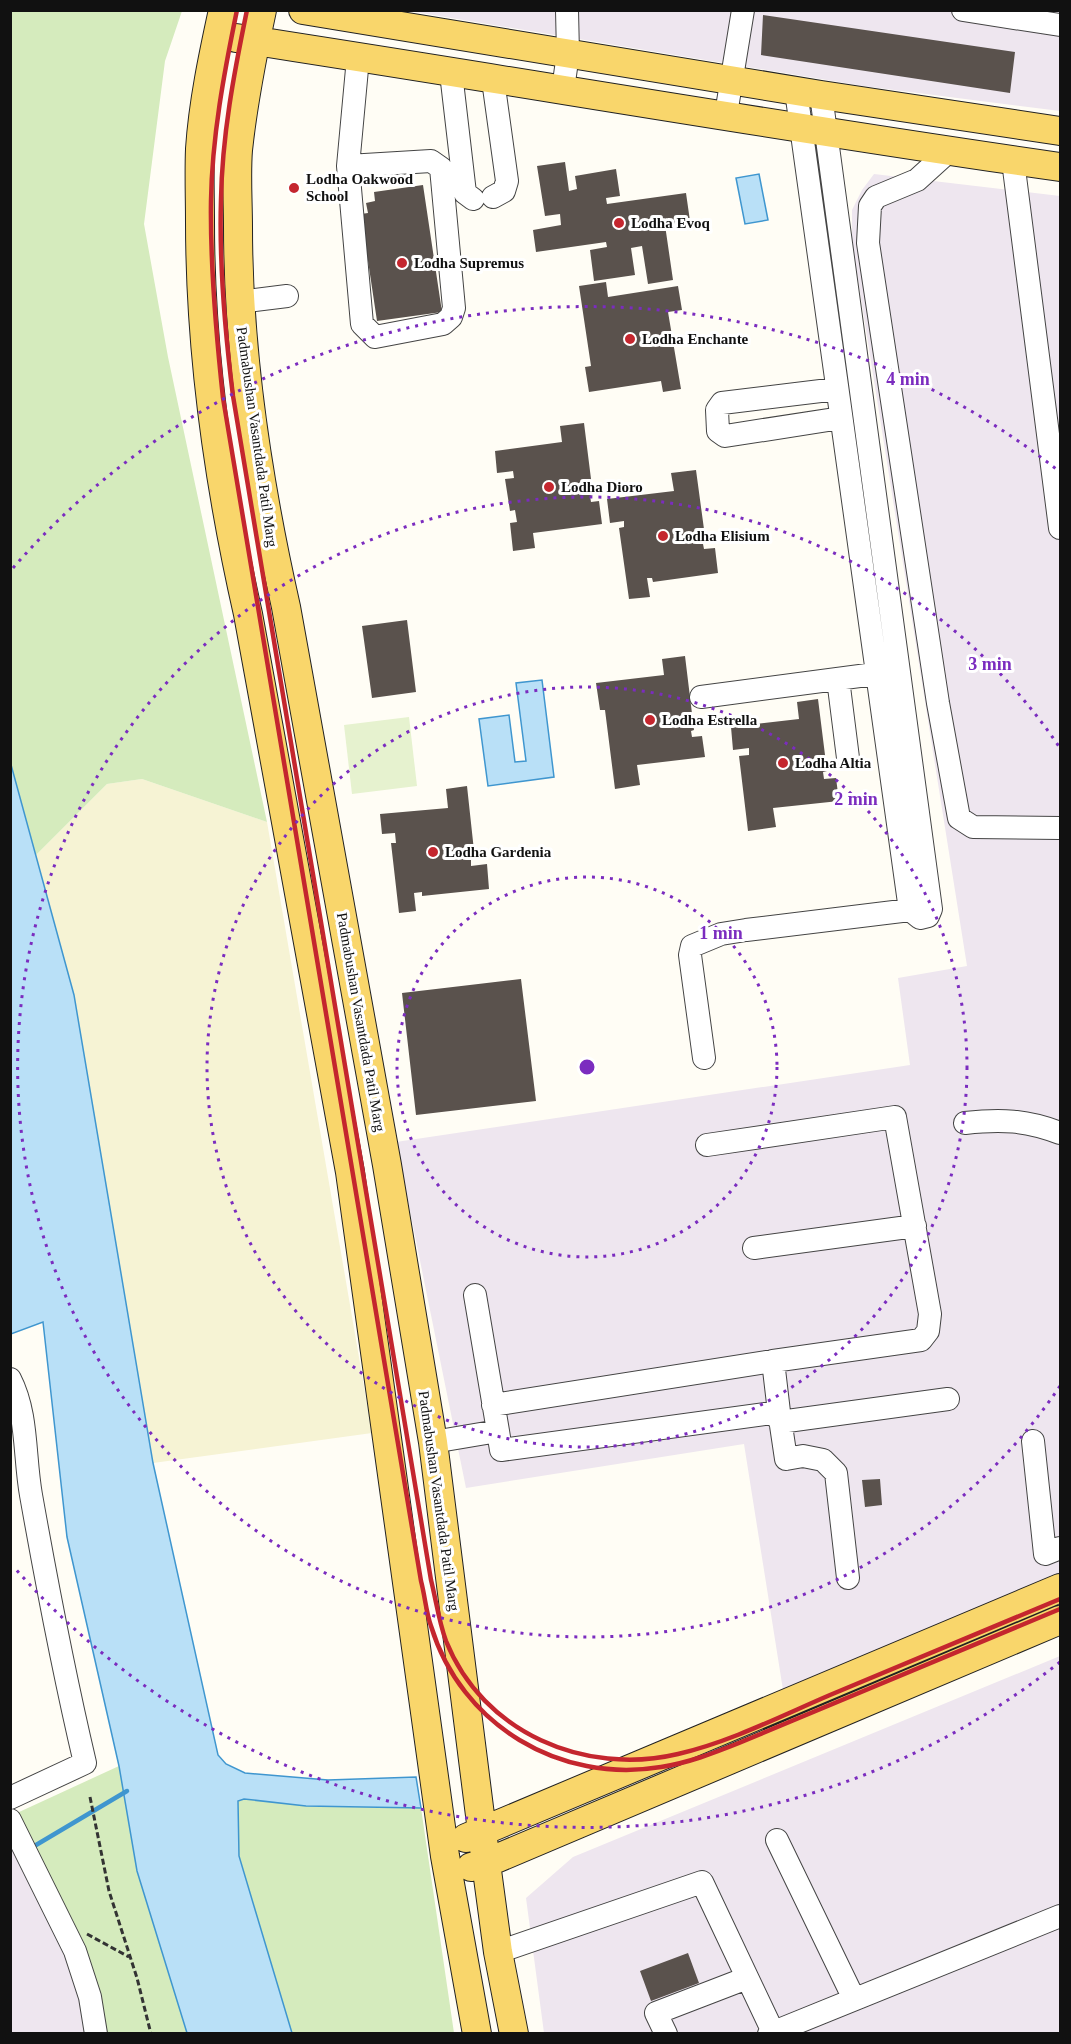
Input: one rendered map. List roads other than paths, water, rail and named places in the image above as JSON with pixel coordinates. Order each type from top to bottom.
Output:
[{"type":"main road","name":"Padmabushan Vasantdada Patil Marg","points":[[262,10],[255,40],[238,152],[240,302],[266,521],[286,607],[433,1442],[498,1952],[514,2034]]},
{"type":"main road","points":[[303,10],[808,93],[1060,131]]},
{"type":"main road","points":[[477,2034],[448,1873],[350,1172],[248,614],[229,527],[204,334],[200,278],[200,150],[220,23],[255,40],[494,80],[726,114],[813,131],[1060,167]]},
{"type":"main road","points":[[363,1267],[403,1262]]},
{"type":"main road","points":[[369,1312],[410,1306]]},
{"type":"main road","points":[[444,1844],[482,1833],[1060,1588]]},
{"type":"main road","points":[[448,1873],[486,1863],[1060,1620]]},
{"type":"main road","points":[[426,1719],[467,1714]]},
{"type":"main road","points":[[736,1724],[749,1750]]},
{"type":"street","points":[[563,89],[568,54],[567,10]]},
{"type":"street","points":[[726,114],[743,10]]},
{"type":"street","points":[[963,10],[1057,20]]},
{"type":"street","points":[[348,166],[431,161],[441,168],[454,308],[451,317],[443,324],[375,337],[362,324],[348,166],[358,57]]},
{"type":"street","points":[[451,73],[465,193],[483,198],[504,191],[507,181],[494,80]]},
{"type":"street","points":[[704,1058],[690,955],[692,946],[721,934],[746,930],[910,910],[920,918],[928,916],[931,909],[839,406],[808,93]]},
{"type":"street","points":[[813,131],[862,407],[888,672]]},
{"type":"street","points":[[949,152],[917,180],[876,197],[870,206],[868,243],[938,703],[959,818],[973,827],[1060,828]]},
{"type":"street","points":[[1013,160],[1060,528]]},
{"type":"street","points":[[240,302],[287,296]]},
{"type":"street","points":[[839,406],[862,407]]},
{"type":"street","points":[[701,697],[888,672]]},
{"type":"street","points":[[838,679],[848,758]]},
{"type":"street","points":[[494,1405],[921,1340],[928,1331],[930,1314],[895,1117],[707,1145]]},
{"type":"street","points":[[965,1123],[1001,1119],[1043,1126],[1060,1133]]},
{"type":"street","points":[[754,1248],[915,1226]]},
{"type":"street","points":[[475,1295],[501,1450],[948,1399]]},
{"type":"street","points":[[773,1361],[786,1459],[803,1456],[823,1460],[836,1473],[848,1578]]},
{"type":"street","points":[[10,1379],[20,1399],[26,1468],[58,1651],[85,1763],[10,1798]]},
{"type":"street","points":[[433,1442],[498,1431]]},
{"type":"street","points":[[1033,1441],[1045,1554],[1060,1548]]},
{"type":"street","points":[[10,1820],[75,1952],[90,1997],[96,2034]]},
{"type":"street","points":[[777,1840],[854,1999]]},
{"type":"street","points":[[498,1952],[702,1882],[771,2033],[1060,1916]]},
{"type":"street","points":[[666,2034],[656,2013],[747,1978]]},
{"type":"water","points":[[759,174],[768,220],[745,224],[736,178]]},
{"type":"water","points":[[542,680],[554,777],[488,786],[479,719],[509,715],[515,762],[526,761],[516,683]]},
{"type":"water","points":[[10,761],[74,995],[153,1463],[218,1755],[226,1764],[245,1773],[328,1780],[416,1777],[421,1808],[306,1806],[244,1799],[238,1801],[239,1856],[292,2033],[187,2033],[137,1871],[119,1766],[67,1537],[43,1322],[11,1334]]},
{"type":"waterway","points":[[31,1848],[127,1791]]},
{"type":"railway","points":[[237,10],[216,129],[211,201],[214,300],[223,398],[421,1581],[429,1621],[445,1661],[465,1692],[490,1719],[519,1740],[552,1756],[587,1766],[623,1770],[661,1767],[730,1747],[1060,1609]]},
{"type":"railway","points":[[247,10],[233,81],[222,176],[221,249],[227,348],[233,396],[431,1580],[446,1641],[463,1673],[485,1701],[511,1723],[541,1740],[573,1752],[608,1759],[643,1759],[678,1754],[736,1736],[1060,1599]]},
{"type":"place","name":"Lodha Oakwood School","points":[[294,188]]},
{"type":"place","name":"Lodha Evoq","points":[[619,223]]},
{"type":"place","name":"Lodha Supremus","points":[[402,263]]},
{"type":"place","name":"Lodha Enchante","points":[[630,339]]},
{"type":"place","name":"Lodha Dioro","points":[[549,487]]},
{"type":"place","name":"Lodha Elisium","points":[[663,536]]},
{"type":"place","name":"Lodha Estrella","points":[[650,720]]},
{"type":"place","name":"Lodha Altia","points":[[783,763]]},
{"type":"place","name":"Lodha Gardenia","points":[[433,852]]}]
